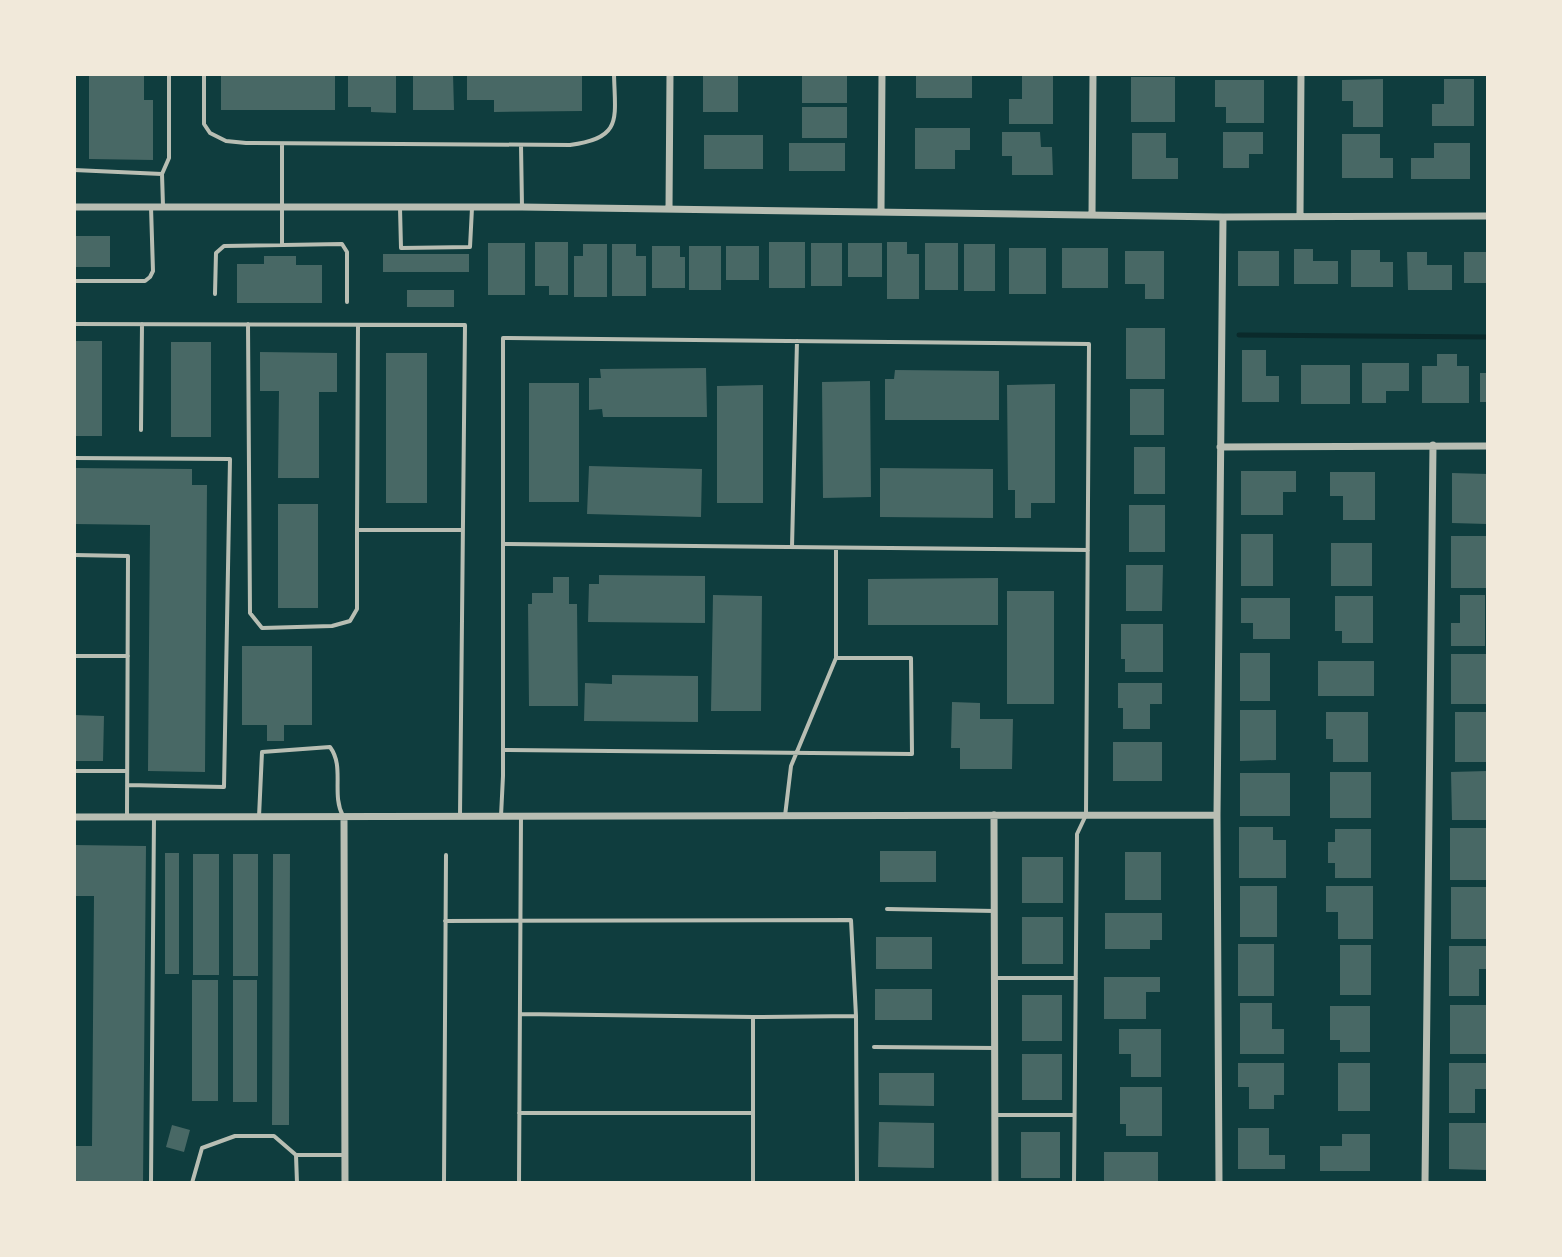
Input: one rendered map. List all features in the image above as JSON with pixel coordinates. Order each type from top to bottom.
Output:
[{"type":"street","points":[[669,209],[670,74]]},
{"type":"street","points":[[881,211],[882,74]]},
{"type":"street","points":[[1092,215],[1093,74]]},
{"type":"street","points":[[1300,216],[1301,74]]},
{"type":"street","points":[[74,207],[522,207],[1223,217],[1488,216]]},
{"type":"street","points":[[1219,1183],[1217,815],[1223,217]]},
{"type":"street","points":[[1425,1183],[1433,445]]},
{"type":"street","points":[[1220,447],[1488,446]]},
{"type":"street","points":[[994,815],[995,1183]]},
{"type":"street","points":[[74,817],[1217,815]]},
{"type":"street","points":[[344,817],[345,1183]]},
{"type":"lane","points":[[163,207],[162,174],[169,158],[169,74]]},
{"type":"lane","points":[[204,74],[204,124],[210,133],[226,141],[521,145],[595,142],[615,120],[614,74]]},
{"type":"lane","points":[[282,144],[282,244]]},
{"type":"lane","points":[[521,145],[522,207]]},
{"type":"lane","points":[[74,170],[162,174]]},
{"type":"lane","points":[[74,281],[145,281],[150,277],[153,271],[151,207]]},
{"type":"lane","points":[[400,208],[401,248],[470,247],[472,208]]},
{"type":"lane","points":[[215,294],[216,253],[224,246],[342,244],[347,252],[347,302]]},
{"type":"lane","points":[[74,324],[465,325],[460,816]]},
{"type":"lane","points":[[141,430],[142,324]]},
{"type":"lane","points":[[248,324],[250,613],[262,628],[332,626],[350,621],[357,609],[358,325]]},
{"type":"lane","points":[[501,816],[503,338],[1089,344],[1086,815],[1077,834],[1074,1183]]},
{"type":"lane","points":[[792,547],[797,341]]},
{"type":"lane","points":[[74,458],[230,459],[224,787],[127,785]]},
{"type":"lane","points":[[357,530],[463,530]]},
{"type":"lane","points":[[503,544],[1088,550]]},
{"type":"lane","points":[[785,816],[791,766],[836,658],[836,548]]},
{"type":"lane","points":[[74,555],[128,556],[127,817]]},
{"type":"lane","points":[[74,656],[129,656]]},
{"type":"lane","points":[[503,750],[912,754],[911,658],[836,658]]},
{"type":"lane","points":[[259,817],[262,752],[330,747],[337,757],[339,808],[344,817]]},
{"type":"lane","points":[[74,771],[127,771]]},
{"type":"lane","points":[[519,1183],[521,816]]},
{"type":"lane","points":[[151,1183],[154,817]]},
{"type":"lane","points":[[444,1183],[446,855]]},
{"type":"lane","points":[[887,909],[995,911]]},
{"type":"lane","points":[[445,921],[851,920],[856,1016],[857,1183]]},
{"type":"lane","points":[[995,978],[1076,978]]},
{"type":"lane","points":[[520,1014],[856,1016]]},
{"type":"lane","points":[[753,1017],[753,1183]]},
{"type":"lane","points":[[874,1047],[995,1048]]},
{"type":"lane","points":[[519,1113],[753,1113]]},
{"type":"lane","points":[[995,1115],[1074,1115]]},
{"type":"lane","points":[[192,1183],[202,1148],[235,1136],[274,1136],[296,1155],[345,1155]]},
{"type":"lane","points":[[296,1155],[297,1183]]},
{"type":"lane","points":[[888,1183],[930,1183]]},
{"type":"building","points":[[89,74],[144,74],[144,100],[153,100],[153,160],[89,159]]},
{"type":"building","points":[[221,74],[335,74],[335,110],[221,110]]},
{"type":"building","points":[[413,74],[453,74],[454,110],[413,110]]},
{"type":"building","points":[[467,74],[582,74],[582,111],[494,112],[494,100],[467,100]]},
{"type":"building","points":[[703,74],[738,74],[738,112],[703,112]]},
{"type":"building","points":[[802,74],[847,74],[847,103],[802,103]]},
{"type":"building","points":[[916,74],[972,75],[972,98],[916,98]]},
{"type":"building","points":[[1022,74],[1053,74],[1053,124],[1009,124],[1009,99],[1022,99]]},
{"type":"building","points":[[348,75],[396,76],[396,113],[371,112],[371,107],[348,107]]},
{"type":"building","points":[[1131,77],[1175,77],[1175,122],[1131,122]]},
{"type":"building","points":[[1383,79],[1383,127],[1353,127],[1353,101],[1342,101],[1342,80]]},
{"type":"building","points":[[1444,79],[1474,79],[1474,126],[1432,126],[1432,104],[1444,104]]},
{"type":"building","points":[[1215,80],[1264,80],[1264,123],[1226,123],[1226,107],[1215,107]]},
{"type":"building","points":[[802,107],[847,107],[847,138],[802,138]]},
{"type":"building","points":[[915,128],[970,128],[970,150],[955,150],[955,169],[915,169]]},
{"type":"building","points":[[1002,132],[1040,132],[1041,147],[1052,147],[1053,175],[1012,175],[1012,156],[1002,156]]},
{"type":"building","points":[[1223,132],[1263,132],[1263,154],[1249,154],[1249,168],[1223,168]]},
{"type":"building","points":[[1132,133],[1166,133],[1166,158],[1178,158],[1178,179],[1132,179]]},
{"type":"building","points":[[1342,134],[1380,134],[1380,158],[1393,158],[1393,178],[1342,178]]},
{"type":"building","points":[[704,135],[763,135],[763,169],[704,169]]},
{"type":"building","points":[[789,143],[845,143],[845,171],[789,171]]},
{"type":"building","points":[[1434,143],[1470,143],[1470,179],[1411,179],[1411,158],[1434,158]]},
{"type":"building","points":[[74,236],[110,236],[110,267],[74,267]]},
{"type":"building","points":[[535,242],[568,242],[568,295],[549,295],[549,286],[535,286]]},
{"type":"building","points":[[769,242],[805,242],[805,288],[769,288]]},
{"type":"building","points":[[887,242],[907,242],[907,254],[919,254],[919,299],[887,299]]},
{"type":"building","points":[[488,243],[525,243],[525,295],[488,295]]},
{"type":"building","points":[[811,243],[842,243],[842,286],[811,286]]},
{"type":"building","points":[[848,243],[882,243],[882,277],[848,277]]},
{"type":"building","points":[[925,243],[958,243],[958,290],[925,290]]},
{"type":"building","points":[[583,244],[607,244],[607,297],[574,297],[574,256],[583,256]]},
{"type":"building","points":[[612,244],[636,244],[636,256],[646,256],[646,296],[612,296]]},
{"type":"building","points":[[964,244],[995,244],[995,291],[964,291]]},
{"type":"building","points":[[652,246],[680,246],[680,257],[685,257],[685,288],[652,288]]},
{"type":"building","points":[[689,246],[721,246],[721,290],[689,290]]},
{"type":"building","points":[[726,246],[759,246],[759,280],[726,280]]},
{"type":"building","points":[[1009,248],[1046,248],[1046,294],[1009,294]]},
{"type":"building","points":[[1062,248],[1108,248],[1108,288],[1062,288]]},
{"type":"building","points":[[1294,249],[1313,249],[1313,261],[1338,261],[1338,284],[1294,284]]},
{"type":"building","points":[[1351,250],[1380,250],[1380,262],[1393,262],[1393,287],[1351,287]]},
{"type":"building","points":[[1125,251],[1164,251],[1164,299],[1145,299],[1145,284],[1125,284]]},
{"type":"building","points":[[1238,251],[1279,251],[1279,286],[1238,286]]},
{"type":"building","points":[[1407,252],[1427,252],[1427,265],[1452,265],[1452,290],[1408,290]]},
{"type":"building","points":[[1464,252],[1488,252],[1488,283],[1464,283]]},
{"type":"building","points":[[383,254],[469,254],[469,272],[383,272]]},
{"type":"building","points":[[264,256],[296,256],[296,265],[322,265],[322,303],[237,303],[237,264],[264,264]]},
{"type":"building","points":[[407,290],[454,290],[454,307],[407,307]]},
{"type":"building","points":[[1126,328],[1165,328],[1165,379],[1126,379]]},
{"type":"building","points":[[74,341],[102,341],[102,436],[74,436]]},
{"type":"building","points":[[171,342],[211,342],[211,437],[171,437]]},
{"type":"building","points":[[1242,350],[1266,350],[1266,376],[1279,376],[1279,402],[1242,402]]},
{"type":"building","points":[[260,352],[337,353],[337,392],[319,392],[319,478],[278,478],[279,391],[260,391]]},
{"type":"building","points":[[386,353],[427,353],[427,503],[386,503]]},
{"type":"building","points":[[1437,354],[1457,354],[1457,366],[1469,366],[1469,403],[1422,403],[1422,366],[1437,366]]},
{"type":"building","points":[[1362,363],[1409,363],[1409,391],[1386,391],[1386,403],[1362,403]]},
{"type":"building","points":[[1301,365],[1350,365],[1350,404],[1301,404]]},
{"type":"building","points":[[706,368],[707,417],[603,417],[602,409],[589,410],[589,378],[601,378],[600,369]]},
{"type":"building","points":[[895,370],[999,371],[999,420],[885,420],[885,379],[894,379]]},
{"type":"building","points":[[1480,373],[1488,373],[1488,402],[1480,402]]},
{"type":"building","points":[[870,381],[871,497],[823,498],[822,382]]},
{"type":"building","points":[[529,383],[579,383],[579,502],[529,502]]},
{"type":"building","points":[[1055,384],[1055,503],[1031,503],[1031,518],[1015,518],[1015,490],[1008,490],[1007,385]]},
{"type":"building","points":[[763,385],[763,503],[717,503],[717,386]]},
{"type":"building","points":[[1130,389],[1164,389],[1164,435],[1130,435]]},
{"type":"building","points":[[1134,447],[1165,447],[1165,494],[1134,494]]},
{"type":"building","points":[[589,466],[702,469],[701,517],[587,514]]},
{"type":"building","points":[[74,468],[192,469],[192,485],[207,485],[205,772],[148,771],[150,525],[74,524]]},
{"type":"building","points":[[880,468],[993,469],[993,518],[880,517]]},
{"type":"building","points":[[1241,471],[1296,471],[1296,492],[1283,492],[1283,515],[1241,515]]},
{"type":"building","points":[[1330,472],[1375,472],[1375,520],[1343,520],[1343,496],[1330,496]]},
{"type":"building","points":[[1452,473],[1488,474],[1487,524],[1452,523]]},
{"type":"building","points":[[278,504],[318,504],[318,608],[278,608]]},
{"type":"building","points":[[1129,505],[1165,505],[1165,552],[1129,552]]},
{"type":"building","points":[[1241,534],[1273,534],[1273,586],[1241,586]]},
{"type":"building","points":[[1451,536],[1487,536],[1487,588],[1451,588]]},
{"type":"building","points":[[1331,543],[1372,543],[1372,586],[1331,586]]},
{"type":"building","points":[[1126,565],[1163,565],[1162,611],[1126,611]]},
{"type":"building","points":[[599,575],[705,576],[705,623],[588,622],[589,584],[599,584]]},
{"type":"building","points":[[553,577],[569,577],[569,604],[577,604],[578,706],[529,706],[528,604],[532,604],[532,593],[553,593]]},
{"type":"building","points":[[998,578],[998,625],[868,625],[868,579]]},
{"type":"building","points":[[1007,591],[1054,591],[1054,704],[1007,704]]},
{"type":"building","points":[[713,595],[762,596],[761,711],[711,711]]},
{"type":"building","points":[[1460,595],[1485,595],[1485,646],[1451,646],[1451,623],[1460,623]]},
{"type":"building","points":[[1335,596],[1373,596],[1373,643],[1342,643],[1342,631],[1335,631]]},
{"type":"building","points":[[1241,598],[1290,598],[1290,639],[1253,639],[1253,623],[1241,623]]},
{"type":"building","points":[[1121,624],[1163,624],[1163,672],[1125,672],[1125,659],[1121,659]]},
{"type":"building","points":[[242,646],[312,646],[312,725],[284,725],[284,741],[267,741],[267,725],[242,725]]},
{"type":"building","points":[[1240,653],[1270,653],[1270,701],[1240,701]]},
{"type":"building","points":[[1451,654],[1486,654],[1486,704],[1451,704]]},
{"type":"building","points":[[1318,661],[1374,661],[1374,696],[1318,696]]},
{"type":"building","points":[[612,675],[698,676],[698,722],[584,721],[585,683],[612,684]]},
{"type":"building","points":[[1118,683],[1162,683],[1162,704],[1150,704],[1150,729],[1123,729],[1123,708],[1118,708]]},
{"type":"building","points":[[952,702],[980,703],[980,719],[1013,719],[1012,769],[960,769],[960,748],[951,748]]},
{"type":"building","points":[[1240,710],[1276,710],[1276,760],[1240,761]]},
{"type":"building","points":[[1326,712],[1368,712],[1368,762],[1333,762],[1333,739],[1326,739]]},
{"type":"building","points":[[1455,712],[1488,712],[1488,762],[1455,762]]},
{"type":"building","points":[[74,715],[104,716],[103,761],[74,761]]},
{"type":"building","points":[[1113,742],[1162,742],[1162,781],[1113,781]]},
{"type":"building","points":[[1487,771],[1488,820],[1452,820],[1451,772]]},
{"type":"building","points":[[1330,772],[1371,772],[1371,818],[1330,818]]},
{"type":"building","points":[[1240,773],[1290,773],[1290,816],[1240,816]]},
{"type":"building","points":[[1239,827],[1273,827],[1273,840],[1286,840],[1286,878],[1239,878]]},
{"type":"building","points":[[1450,828],[1488,828],[1488,880],[1450,880]]},
{"type":"building","points":[[1335,829],[1371,829],[1371,878],[1335,878],[1335,863],[1328,863],[1328,842],[1335,842]]},
{"type":"building","points":[[74,845],[146,846],[143,1183],[74,1183],[74,1146],[92,1146],[94,896],[74,896]]},
{"type":"building","points":[[880,851],[936,851],[936,882],[880,882]]},
{"type":"building","points":[[1125,852],[1161,852],[1161,900],[1125,900]]},
{"type":"building","points":[[165,853],[179,853],[179,974],[165,974]]},
{"type":"building","points":[[193,854],[219,854],[219,975],[193,975]]},
{"type":"building","points":[[233,854],[258,854],[258,976],[233,976]]},
{"type":"building","points":[[273,854],[290,854],[289,1125],[272,1125]]},
{"type":"building","points":[[1022,857],[1063,857],[1063,903],[1022,903]]},
{"type":"building","points":[[1240,886],[1277,886],[1277,937],[1240,937]]},
{"type":"building","points":[[1326,886],[1373,886],[1373,939],[1338,939],[1338,912],[1326,912]]},
{"type":"building","points":[[1451,887],[1488,887],[1488,939],[1451,939]]},
{"type":"building","points":[[1105,913],[1162,913],[1162,940],[1150,940],[1150,949],[1105,949]]},
{"type":"building","points":[[1022,917],[1063,917],[1063,964],[1022,964]]},
{"type":"building","points":[[876,937],[932,937],[932,969],[876,969]]},
{"type":"building","points":[[1238,944],[1274,944],[1274,996],[1238,996]]},
{"type":"building","points":[[1340,945],[1371,945],[1371,995],[1340,995]]},
{"type":"building","points":[[1449,946],[1488,946],[1488,969],[1479,969],[1479,996],[1449,996]]},
{"type":"building","points":[[1104,977],[1160,977],[1160,992],[1146,992],[1146,1019],[1104,1019]]},
{"type":"building","points":[[192,980],[218,980],[218,1101],[192,1101]]},
{"type":"building","points":[[233,980],[257,980],[257,1102],[233,1102]]},
{"type":"building","points":[[875,989],[932,989],[932,1020],[875,1020]]},
{"type":"building","points":[[1022,995],[1062,995],[1062,1041],[1022,1041]]},
{"type":"building","points":[[1240,1003],[1272,1003],[1272,1029],[1284,1029],[1284,1054],[1240,1054]]},
{"type":"building","points":[[1450,1005],[1487,1005],[1487,1054],[1450,1054]]},
{"type":"building","points":[[1330,1006],[1370,1006],[1370,1052],[1340,1052],[1340,1040],[1330,1040]]},
{"type":"building","points":[[1119,1029],[1161,1029],[1161,1077],[1131,1077],[1131,1054],[1119,1054]]},
{"type":"building","points":[[1022,1054],[1062,1054],[1062,1100],[1022,1100]]},
{"type":"building","points":[[1238,1063],[1284,1063],[1284,1095],[1274,1095],[1274,1109],[1249,1109],[1249,1087],[1238,1087]]},
{"type":"building","points":[[1338,1063],[1370,1063],[1370,1111],[1338,1111]]},
{"type":"building","points":[[1449,1063],[1486,1063],[1486,1089],[1475,1089],[1475,1113],[1449,1113]]},
{"type":"building","points":[[879,1073],[934,1073],[934,1106],[879,1105]]},
{"type":"building","points":[[1120,1087],[1162,1087],[1162,1136],[1126,1136],[1126,1124],[1120,1124]]},
{"type":"building","points":[[879,1122],[934,1123],[934,1168],[878,1167]]},
{"type":"building","points":[[1449,1123],[1486,1123],[1488,1170],[1449,1169]]},
{"type":"building","points":[[172,1125],[190,1130],[184,1152],[166,1147]]},
{"type":"building","points":[[1238,1128],[1269,1128],[1269,1155],[1285,1155],[1285,1169],[1238,1169]]},
{"type":"building","points":[[1021,1132],[1060,1132],[1060,1178],[1021,1178]]},
{"type":"building","points":[[1342,1134],[1370,1134],[1370,1171],[1320,1171],[1320,1146],[1342,1146]]},
{"type":"building","points":[[1104,1152],[1158,1152],[1158,1183],[1104,1183]]},
{"type":"waterway","points":[[1239,335],[1488,337]]}]
